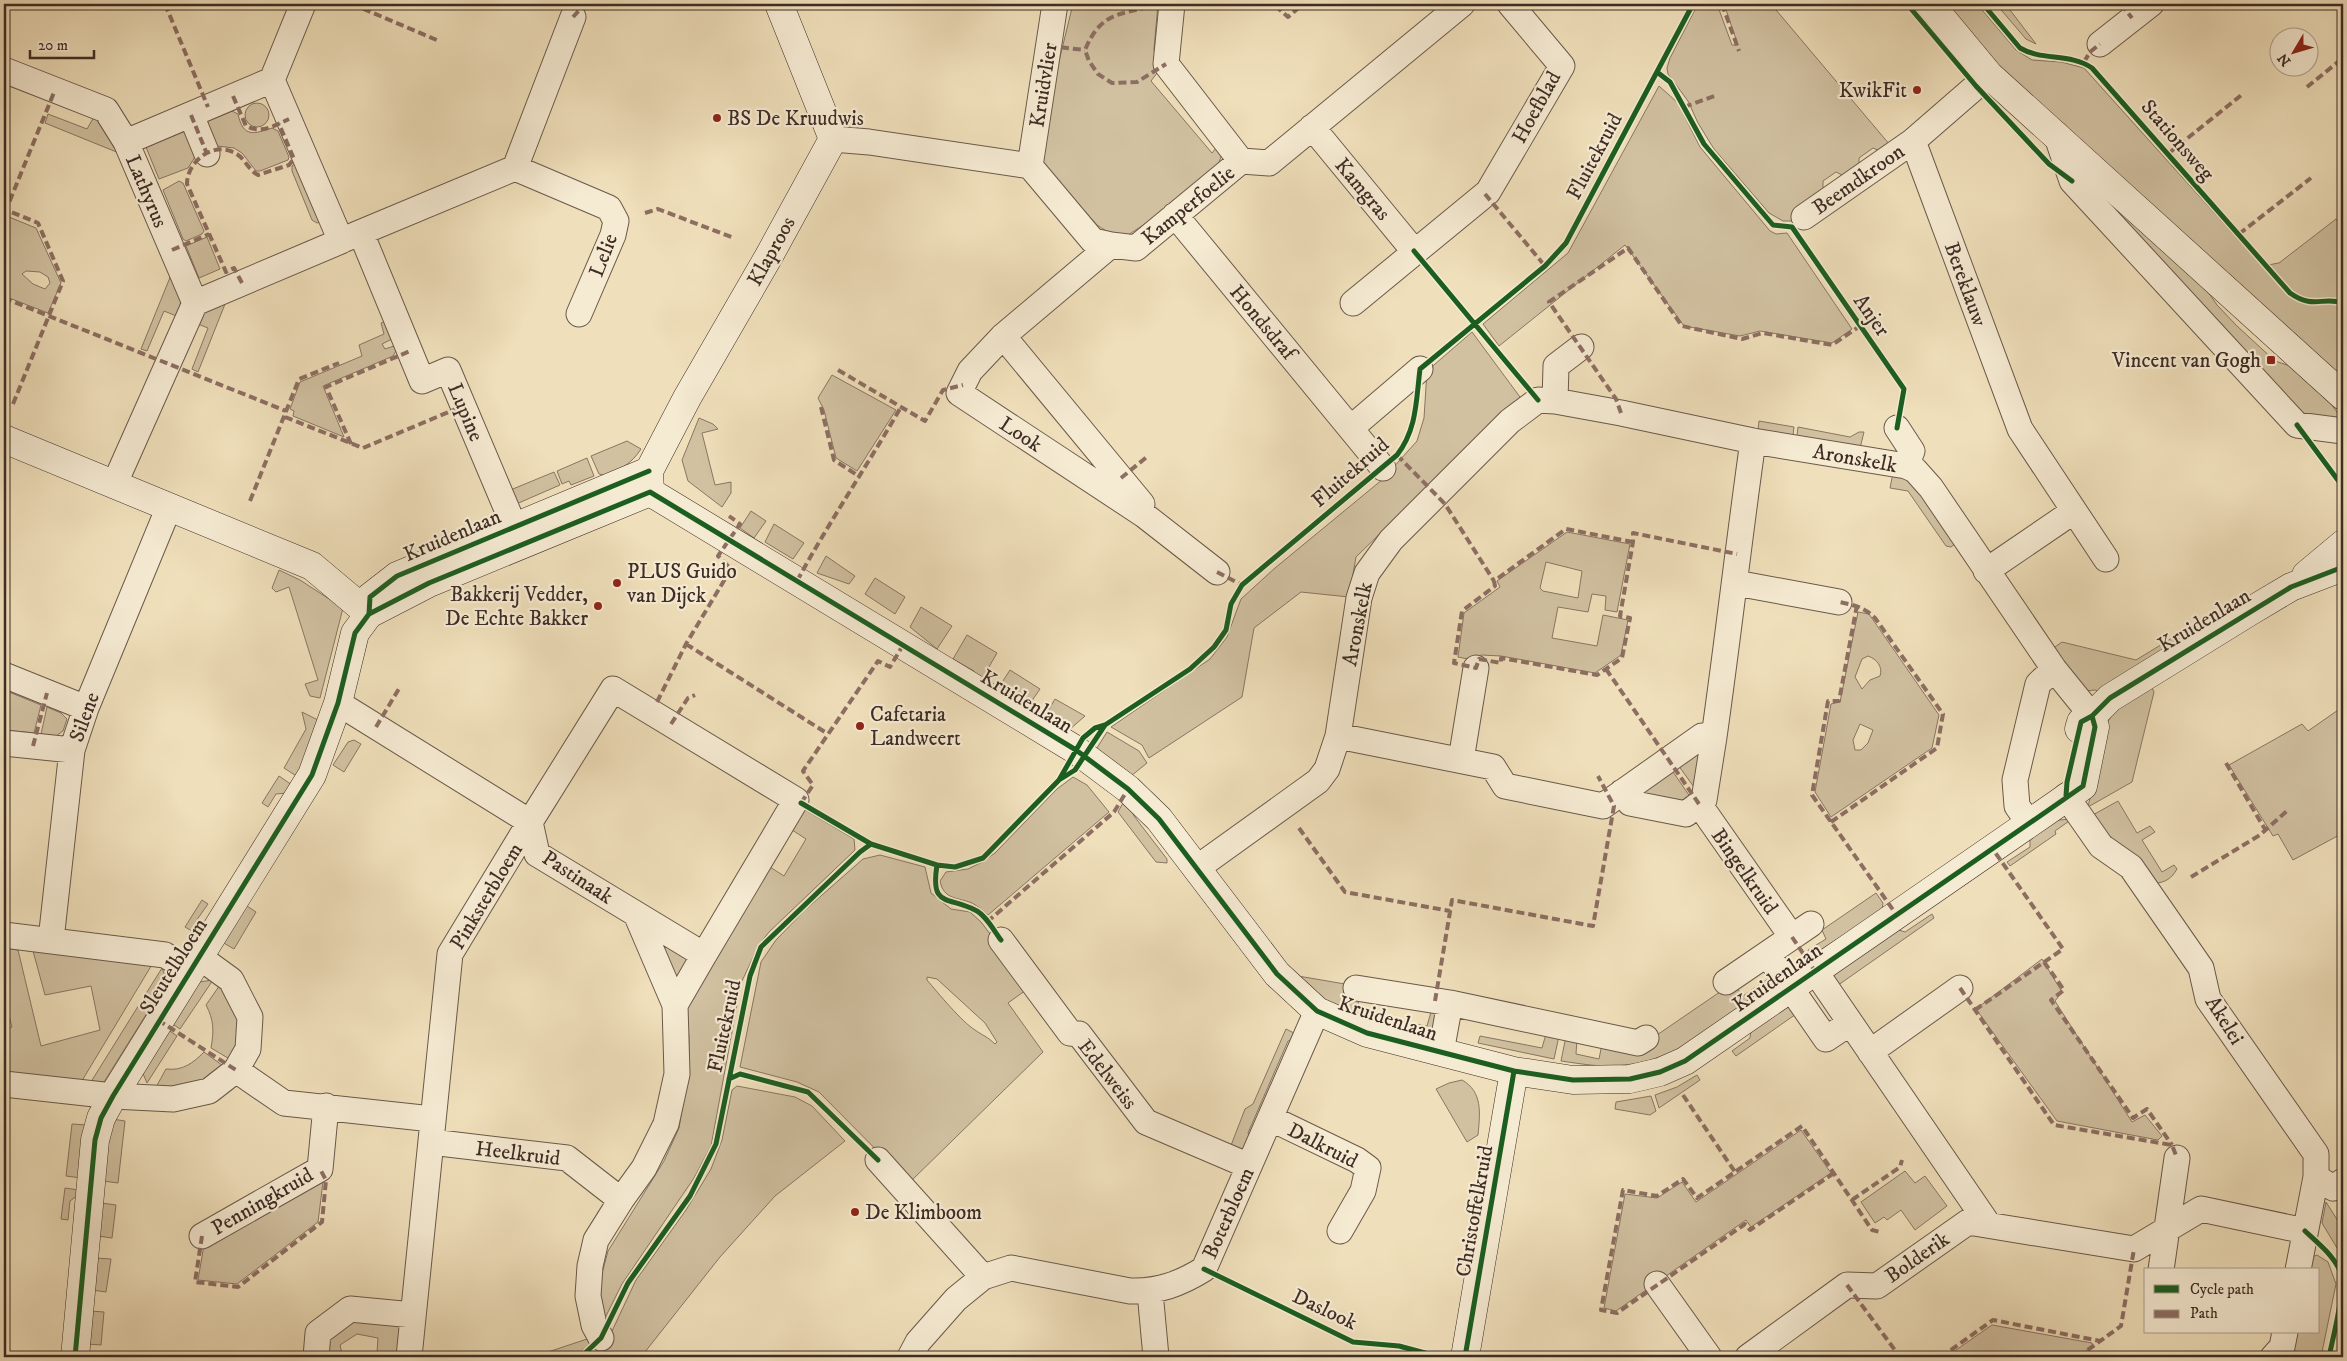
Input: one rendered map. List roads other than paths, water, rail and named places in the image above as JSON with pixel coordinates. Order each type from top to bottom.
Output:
[{"type":"street","points":[[303,4],[272,80],[351,237]]},
{"type":"street","points":[[779,4],[833,139],[869,142],[1030,166]]},
{"type":"street","name":"Kruidvlier","points":[[1030,166],[1055,4]]},
{"type":"street","points":[[1172,4],[1166,64],[1241,161]]},
{"type":"street","name":"Kamperfoelie","points":[[1030,166],[1093,241],[1111,246],[1136,248],[1241,161],[1268,163],[1462,4]]},
{"type":"street","name":"Hoefblad","points":[[1414,251],[1488,192],[1562,66],[1510,4]]},
{"type":"street","points":[[1930,4],[1989,75],[2342,396]]},
{"type":"street","points":[[2100,44],[2151,4]]},
{"type":"street","points":[[114,485],[195,303],[514,168],[573,17]]},
{"type":"street","points":[[4,70],[106,110],[126,142]]},
{"type":"street","points":[[1913,141],[1989,75]]},
{"type":"street","name":"Lathyrus","points":[[195,303],[126,142],[272,80]]},
{"type":"street","points":[[190,115],[207,154]]},
{"type":"street","name":"Kamgras","points":[[1312,127],[1414,251]]},
{"type":"street","points":[[2056,134],[2072,181],[2297,425],[2343,430]]},
{"type":"street","name":"Klaproos","points":[[649,482],[687,398],[766,261],[833,139]]},
{"type":"street","name":"Beemdkroon","points":[[1804,217],[1913,141]]},
{"type":"street","name":"Bereklauw","points":[[1913,141],[2020,429],[2106,559]]},
{"type":"street","name":"Lelie","points":[[514,168],[609,208],[616,221],[613,234],[579,314]]},
{"type":"street","name":"Hondsdraf","points":[[1175,215],[1382,468]]},
{"type":"street","name":"Lupine","points":[[351,237],[422,380],[448,370],[518,535]]},
{"type":"street","name":"Look","points":[[1111,246],[1003,336],[970,371],[959,393],[1144,515],[1217,572]]},
{"type":"street","points":[[1353,302],[1414,251]]},
{"type":"street","name":"Look","points":[[1003,336],[1146,509],[1144,515]]},
{"type":"street","points":[[1555,401],[1556,366],[1581,347]]},
{"type":"street","points":[[1351,428],[1420,369]]},
{"type":"street","name":"Aronskelk","points":[[1196,868],[1318,781],[1327,769],[1338,736],[1360,598],[1367,573],[1391,540],[1510,421],[1538,400],[1555,401],[1752,441],[1906,466],[1915,470],[1931,488],[2054,669],[2092,716]]},
{"type":"street","points":[[1897,428],[1912,450],[1906,466]]},
{"type":"street","points":[[4,439],[312,566],[369,614]]},
{"type":"street","name":"Bingelkruid","points":[[1622,792],[1630,803],[1686,814],[1704,800],[1736,583],[1737,554],[1752,441]]},
{"type":"street","name":"Kruidenlaan","points":[[369,614],[518,535],[649,482],[1085,756],[1128,789],[1159,819],[1277,974],[1318,1012],[1367,1032],[1514,1071],[1573,1080],[1630,1079],[1660,1072],[1685,1060],[2082,786],[2095,727],[2092,716],[2117,693],[2291,587],[2343,544]]},
{"type":"street","name":"Silene","points":[[51,940],[72,750],[86,708],[169,507]]},
{"type":"street","points":[[1986,570],[2074,511]]},
{"type":"street","name":"Kruidenlaan","points":[[2291,587],[2343,567]]},
{"type":"street","points":[[1736,583],[1839,602]]},
{"type":"street","name":"Sleutelbloem","points":[[75,1357],[95,1140],[101,1118],[194,963],[312,775],[338,703],[355,633],[369,614]]},
{"type":"street","points":[[1461,760],[1476,668]]},
{"type":"street","points":[[2029,823],[2018,806],[2015,780],[2038,684],[2054,669]]},
{"type":"street","points":[[4,676],[86,708]]},
{"type":"street","name":"Pastinaak","points":[[613,689],[799,801],[704,955],[537,854],[530,822],[613,689]]},
{"type":"street","name":"Pinksterbloem","points":[[338,703],[530,822],[450,954],[409,1357]]},
{"type":"street","points":[[1338,736],[1493,767],[1505,786],[1603,806],[1702,736],[1714,737]]},
{"type":"street","points":[[4,743],[72,750]]},
{"type":"street","name":"Akelei","points":[[2066,796],[2101,846],[2131,866],[2201,968],[2208,999],[2316,1154],[2316,1177],[2298,1268]]},
{"type":"street","name":"Bingelkruid","points":[[1699,804],[1801,930]]},
{"type":"street","name":"Fluitekruid","points":[[601,1338],[594,1325],[588,1296],[590,1266],[596,1240],[644,1168],[666,1124],[677,1074],[675,1004],[636,914]]},
{"type":"street","name":"Kruidenlaan","points":[[1726,982],[1801,930]]},
{"type":"street","points":[[4,935],[166,955],[194,963],[231,980],[250,1017],[248,1049],[236,1070],[209,1092],[173,1098],[114,1096],[4,1084]]},
{"type":"street","name":"Edelweiss","points":[[1001,940],[1070,1033],[1079,1034],[1146,1122],[1249,1166]]},
{"type":"street","points":[[1767,954],[1826,1039],[1850,1022]]},
{"type":"street","name":"Fluitekruid","points":[[675,1004],[704,955]]},
{"type":"street","points":[[1815,971],[1988,1224]]},
{"type":"street","name":"Kruidenlaan","points":[[1356,988],[1450,1003],[1638,1043],[1646,1038]]},
{"type":"street","points":[[1870,1052],[1960,988]]},
{"type":"street","name":"Kruidenlaan","points":[[1441,1052],[1450,1003]]},
{"type":"street","name":"Boterbloem","points":[[910,1357],[918,1342],[943,1312],[983,1277],[1011,1268],[1130,1291],[1150,1292],[1176,1284],[1204,1269],[1318,1012]]},
{"type":"street","name":"Heelkruid","points":[[236,1070],[284,1103],[326,1106],[568,1158],[621,1200]]},
{"type":"street","name":"Christoffelkruid","points":[[1465,1357],[1514,1071]]},
{"type":"street","name":"Penningkruid","points":[[202,1236],[320,1169],[326,1106]]},
{"type":"street","name":"Dalkruid","points":[[1270,1118],[1357,1160],[1368,1168],[1363,1191],[1340,1231]]},
{"type":"street","points":[[2161,1268],[2177,1158]]},
{"type":"street","points":[[878,1160],[983,1277]]},
{"type":"street","points":[[2316,1177],[2333,1188],[2343,1181]]},
{"type":"street","name":"Bolderik","points":[[1748,1357],[1847,1285],[1877,1286],[1968,1222],[2134,1249],[2201,1209],[2306,1231]]},
{"type":"street","points":[[1657,1284],[1709,1357]]},
{"type":"street","points":[[1150,1292],[1156,1357]]},
{"type":"street","points":[[316,1357],[318,1333],[350,1309],[413,1315]]},
{"type":"street","points":[[2273,1357],[2282,1347],[2285,1334]]},
{"type":"place","name":"KwikFit","points":[[1917,90]]},
{"type":"place","name":"BS De Kruudwis","points":[[717,118]]},
{"type":"place","name":"Vincent van Gogh","points":[[2271,360]]},
{"type":"place","name":"PLUS Guido van Dijck","points":[[617,583]]},
{"type":"place","name":"Bakkerij Vedder, De Echte Bakker","points":[[598,606]]},
{"type":"place","name":"Cafetaria Landweert","points":[[860,726]]},
{"type":"place","name":"De Klimboom","points":[[855,1212]]}]
